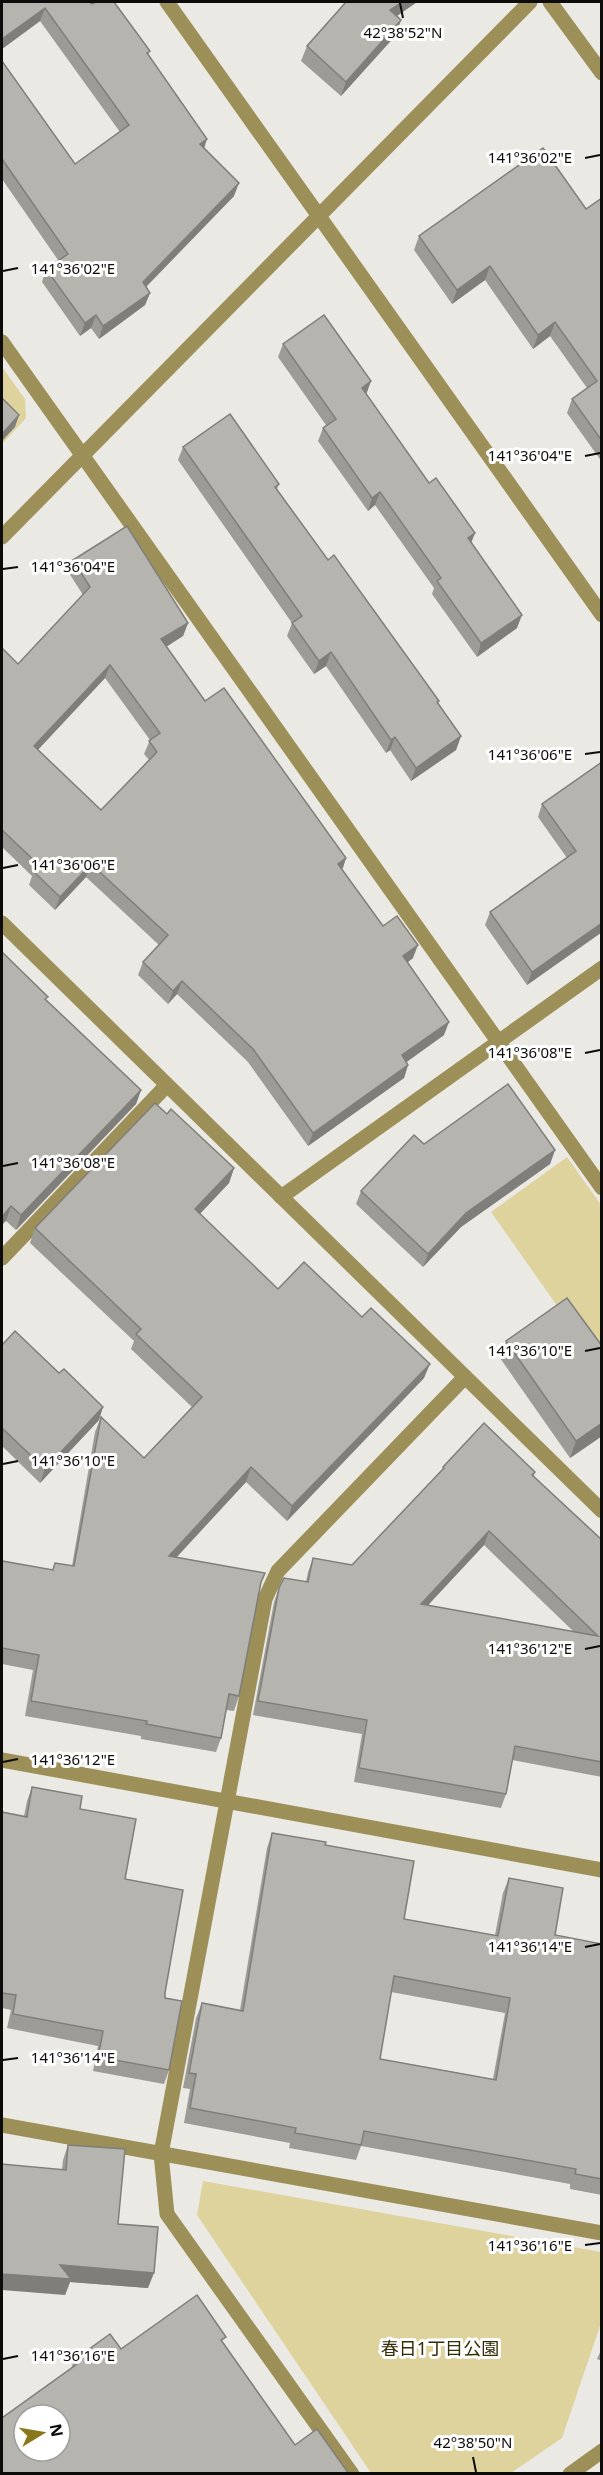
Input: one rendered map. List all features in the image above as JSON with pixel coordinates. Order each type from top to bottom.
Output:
[{"type":"street","points":[[167,2],[602,615]]},
{"type":"street","points":[[2,537],[530,2]]},
{"type":"street","points":[[550,2],[602,73]]},
{"type":"street","points":[[2,342],[602,1188]]},
{"type":"street","points":[[2,922],[602,1511]]},
{"type":"street","points":[[281,1197],[602,968]]},
{"type":"street","points":[[2,1258],[167,1085]]},
{"type":"street","points":[[352,2474],[167,2214],[160,2154],[265,1599],[279,1571],[465,1377]]},
{"type":"street","points":[[2,1760],[602,1870]]},
{"type":"street","points":[[2,2125],[602,2233]]},
{"type":"street","points":[[570,2474],[602,2451]]},
{"type":"green space","points":[[2,367],[25,399],[26,418],[2,444]]},
{"type":"green space","points":[[567,1157],[601,1205],[601,1368],[491,1212]]},
{"type":"green space","name":"春日1丁目公園","points":[[203,2181],[601,2252],[601,2323],[562,2438],[511,2473],[371,2473],[197,2215]]},
{"type":"building","points":[[2,2],[89,2],[92,4],[114,2],[150,51],[147,53],[207,139],[200,144],[239,183],[143,282],[150,293],[103,326],[96,315],[85,323],[46,269],[68,254],[2,159],[2,61],[75,164],[129,125],[45,8],[2,39]]},
{"type":"building","points":[[346,2],[402,2],[390,10],[401,20],[346,82],[307,46]]},
{"type":"building","points":[[543,148],[586,209],[602,198],[602,441],[572,399],[597,381],[555,322],[538,335],[490,266],[457,290],[419,236]]},
{"type":"building","points":[[324,315],[371,381],[362,388],[429,483],[436,478],[475,533],[468,538],[522,615],[481,643],[437,581],[441,578],[380,492],[372,498],[323,428],[336,419],[283,344]]},
{"type":"building","points":[[2,398],[19,415],[2,434]]},
{"type":"building","points":[[230,414],[279,484],[275,487],[328,560],[334,555],[439,701],[437,702],[461,736],[416,768],[395,737],[391,740],[331,652],[319,661],[292,623],[302,616],[183,447]]},
{"type":"building","points":[[127,526],[188,623],[161,639],[205,701],[224,688],[346,858],[338,864],[383,926],[397,916],[418,945],[403,956],[449,1022],[402,1055],[408,1065],[313,1133],[253,1049],[182,981],[173,991],[143,962],[168,935],[91,864],[60,897],[34,872],[40,866],[2,830],[2,648],[18,664],[90,587],[73,560]],"holes":[[[110,665],[160,733],[149,741],[157,752],[101,810],[34,746]]]},
{"type":"building","points":[[602,762],[602,923],[532,972],[490,912],[576,851],[542,804]]},
{"type":"building","points":[[2,952],[48,997],[45,999],[141,1090],[21,1215],[11,1206],[2,1217]]},
{"type":"building","points":[[508,1084],[555,1150],[466,1213],[428,1254],[361,1191],[414,1135],[424,1144]]},
{"type":"building","points":[[155,1103],[167,1114],[171,1109],[234,1168],[195,1209],[278,1289],[304,1262],[362,1317],[371,1308],[430,1364],[292,1506],[251,1467],[169,1556],[265,1573],[261,1582],[239,1696],[229,1694],[221,1738],[146,1724],[147,1721],[31,1701],[39,1655],[2,1648],[2,1561],[53,1570],[55,1563],[74,1566],[101,1417],[144,1458],[202,1397],[136,1334],[141,1329],[35,1228]]},
{"type":"building","points":[[567,1298],[602,1346],[602,1423],[576,1441],[506,1341]]},
{"type":"building","points":[[15,1331],[59,1373],[64,1369],[103,1407],[45,1469],[2,1428],[2,1345]]},
{"type":"building","points":[[484,1423],[535,1472],[532,1475],[602,1540],[602,1762],[515,1746],[506,1794],[359,1768],[367,1720],[258,1701],[279,1588],[284,1578],[308,1582],[313,1558],[352,1565]],"holes":[[[489,1531],[598,1636],[421,1604]]]},
{"type":"building","points":[[32,1787],[82,1796],[80,1809],[136,1819],[125,1879],[183,1890],[165,1993],[165,1998],[182,2001],[169,2070],[98,2057],[103,2031],[13,2014],[16,1995],[2,1993],[2,1812],[27,1817]]},
{"type":"building","points":[[272,1833],[414,1861],[404,1919],[498,1936],[509,1878],[563,1888],[555,1935],[602,1944],[602,2179],[575,2174],[576,2169],[364,2131],[361,2145],[295,2133],[296,2128],[190,2108],[196,2074],[189,2073],[202,2003],[243,2011]],"holes":[[[394,1976],[510,1998],[496,2080],[380,2059]]]},
{"type":"building","points":[[68,2145],[125,2149],[118,2224],[158,2227],[154,2273],[60,2265],[71,2279],[2,2274],[2,2164],[66,2170]]},
{"type":"building","points":[[197,2295],[226,2337],[221,2340],[295,2445],[317,2429],[349,2474],[2,2474],[2,2418],[12,2411],[12,2463],[72,2463],[72,2403],[23,2403],[77,2364],[74,2360],[110,2334],[121,2349]]}]
